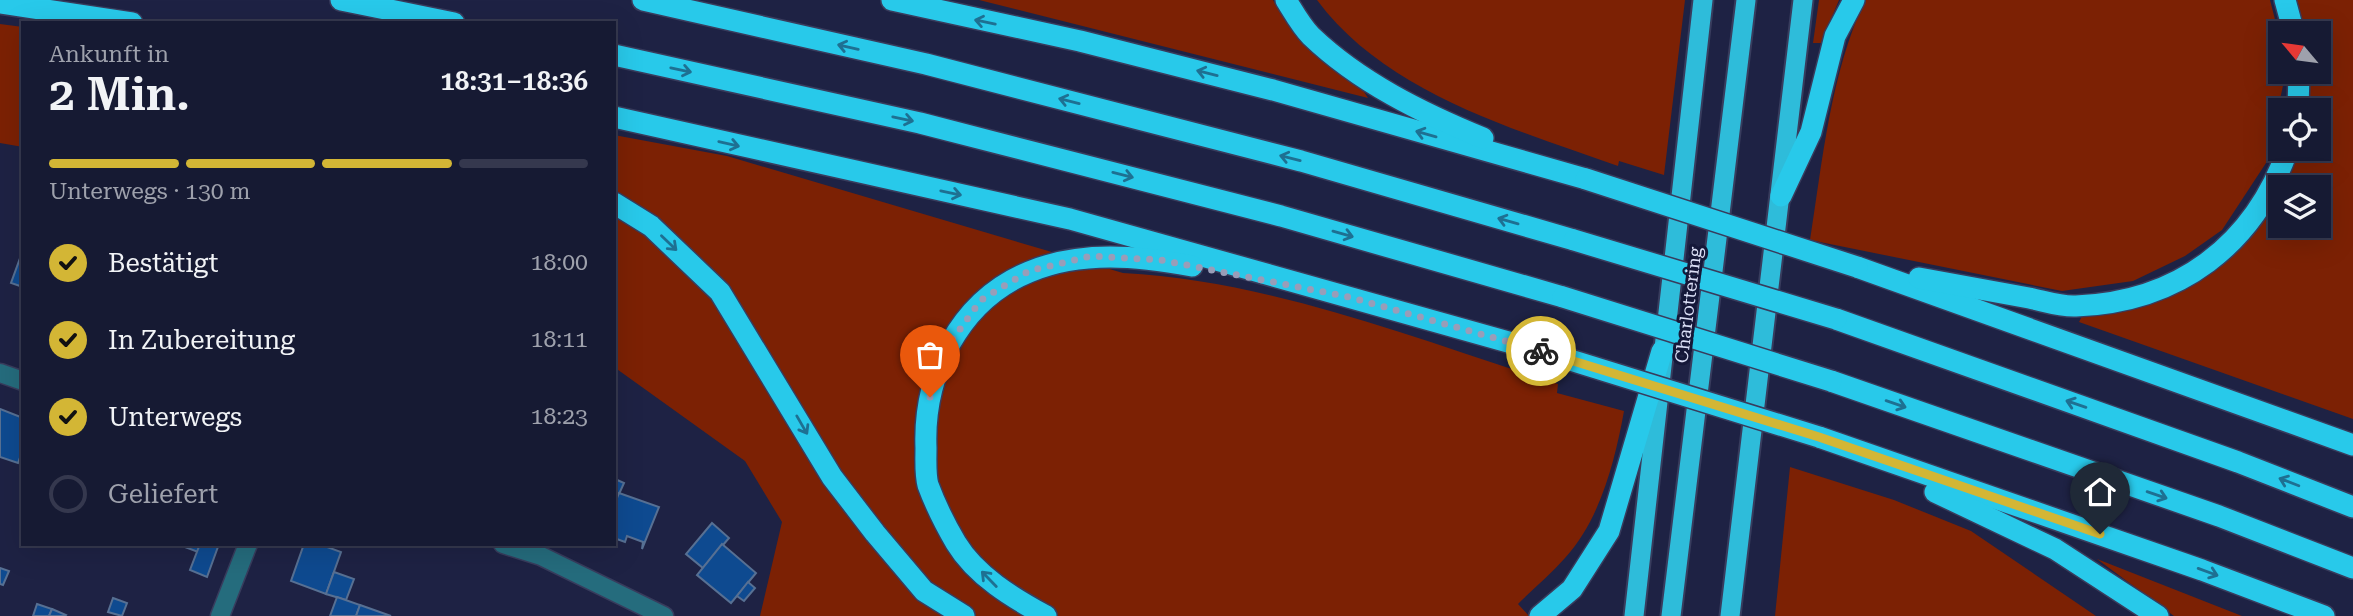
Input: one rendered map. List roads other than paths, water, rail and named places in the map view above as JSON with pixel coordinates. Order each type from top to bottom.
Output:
[{"type":"highway","points":[[341,0],[444,21]]},
{"type":"highway","points":[[643,0],[926,65],[1274,154],[1574,240],[1836,319],[2238,462],[2353,507]]},
{"type":"highway","points":[[892,0],[1080,41],[1273,90],[1586,179],[1857,267],[2353,445]]},
{"type":"highway","points":[[1286,0],[1309,35],[1363,76],[1424,114],[1586,179]]},
{"type":"highway","points":[[1634,616],[1703,0]]},
{"type":"highway","name":"Charlottering","points":[[1671,616],[1746,0]]},
{"type":"highway","points":[[1730,616],[1803,0]]},
{"type":"highway","points":[[1781,196],[1811,132],[1835,36],[1854,0]]},
{"type":"highway","points":[[2285,0],[2291,21]]},
{"type":"highway","points":[[0,4],[118,21]]},
{"type":"highway","points":[[0,9],[51,21]]},
{"type":"highway","points":[[616,55],[933,126],[1281,216],[1563,297],[1831,381],[2219,516],[2353,568]]},
{"type":"highway","points":[[616,117],[1070,219],[1551,354],[1819,437],[2202,570],[2324,616]]},
{"type":"highway","points":[[1857,267],[2074,306],[2149,295],[2205,265],[2247,228],[2276,182],[2284,161]]},
{"type":"highway","points":[[616,204],[651,226],[720,292],[832,477],[860,515],[924,592],[964,616]]},
{"type":"highway","points":[[1046,616],[1002,592],[957,545],[927,483],[925,419],[942,354],[981,300],[1029,271],[1091,256],[1161,260],[1349,297]]},
{"type":"highway","points":[[1540,616],[1572,589],[1609,531],[1662,351]]},
{"type":"highway","points":[[1819,437],[1875,468],[1962,502],[2055,549],[2158,616]]},
{"type":"street","points":[[0,373],[21,380]]},
{"type":"street","points":[[220,616],[247,546]]},
{"type":"street","points":[[509,546],[541,556],[664,616]]}]
